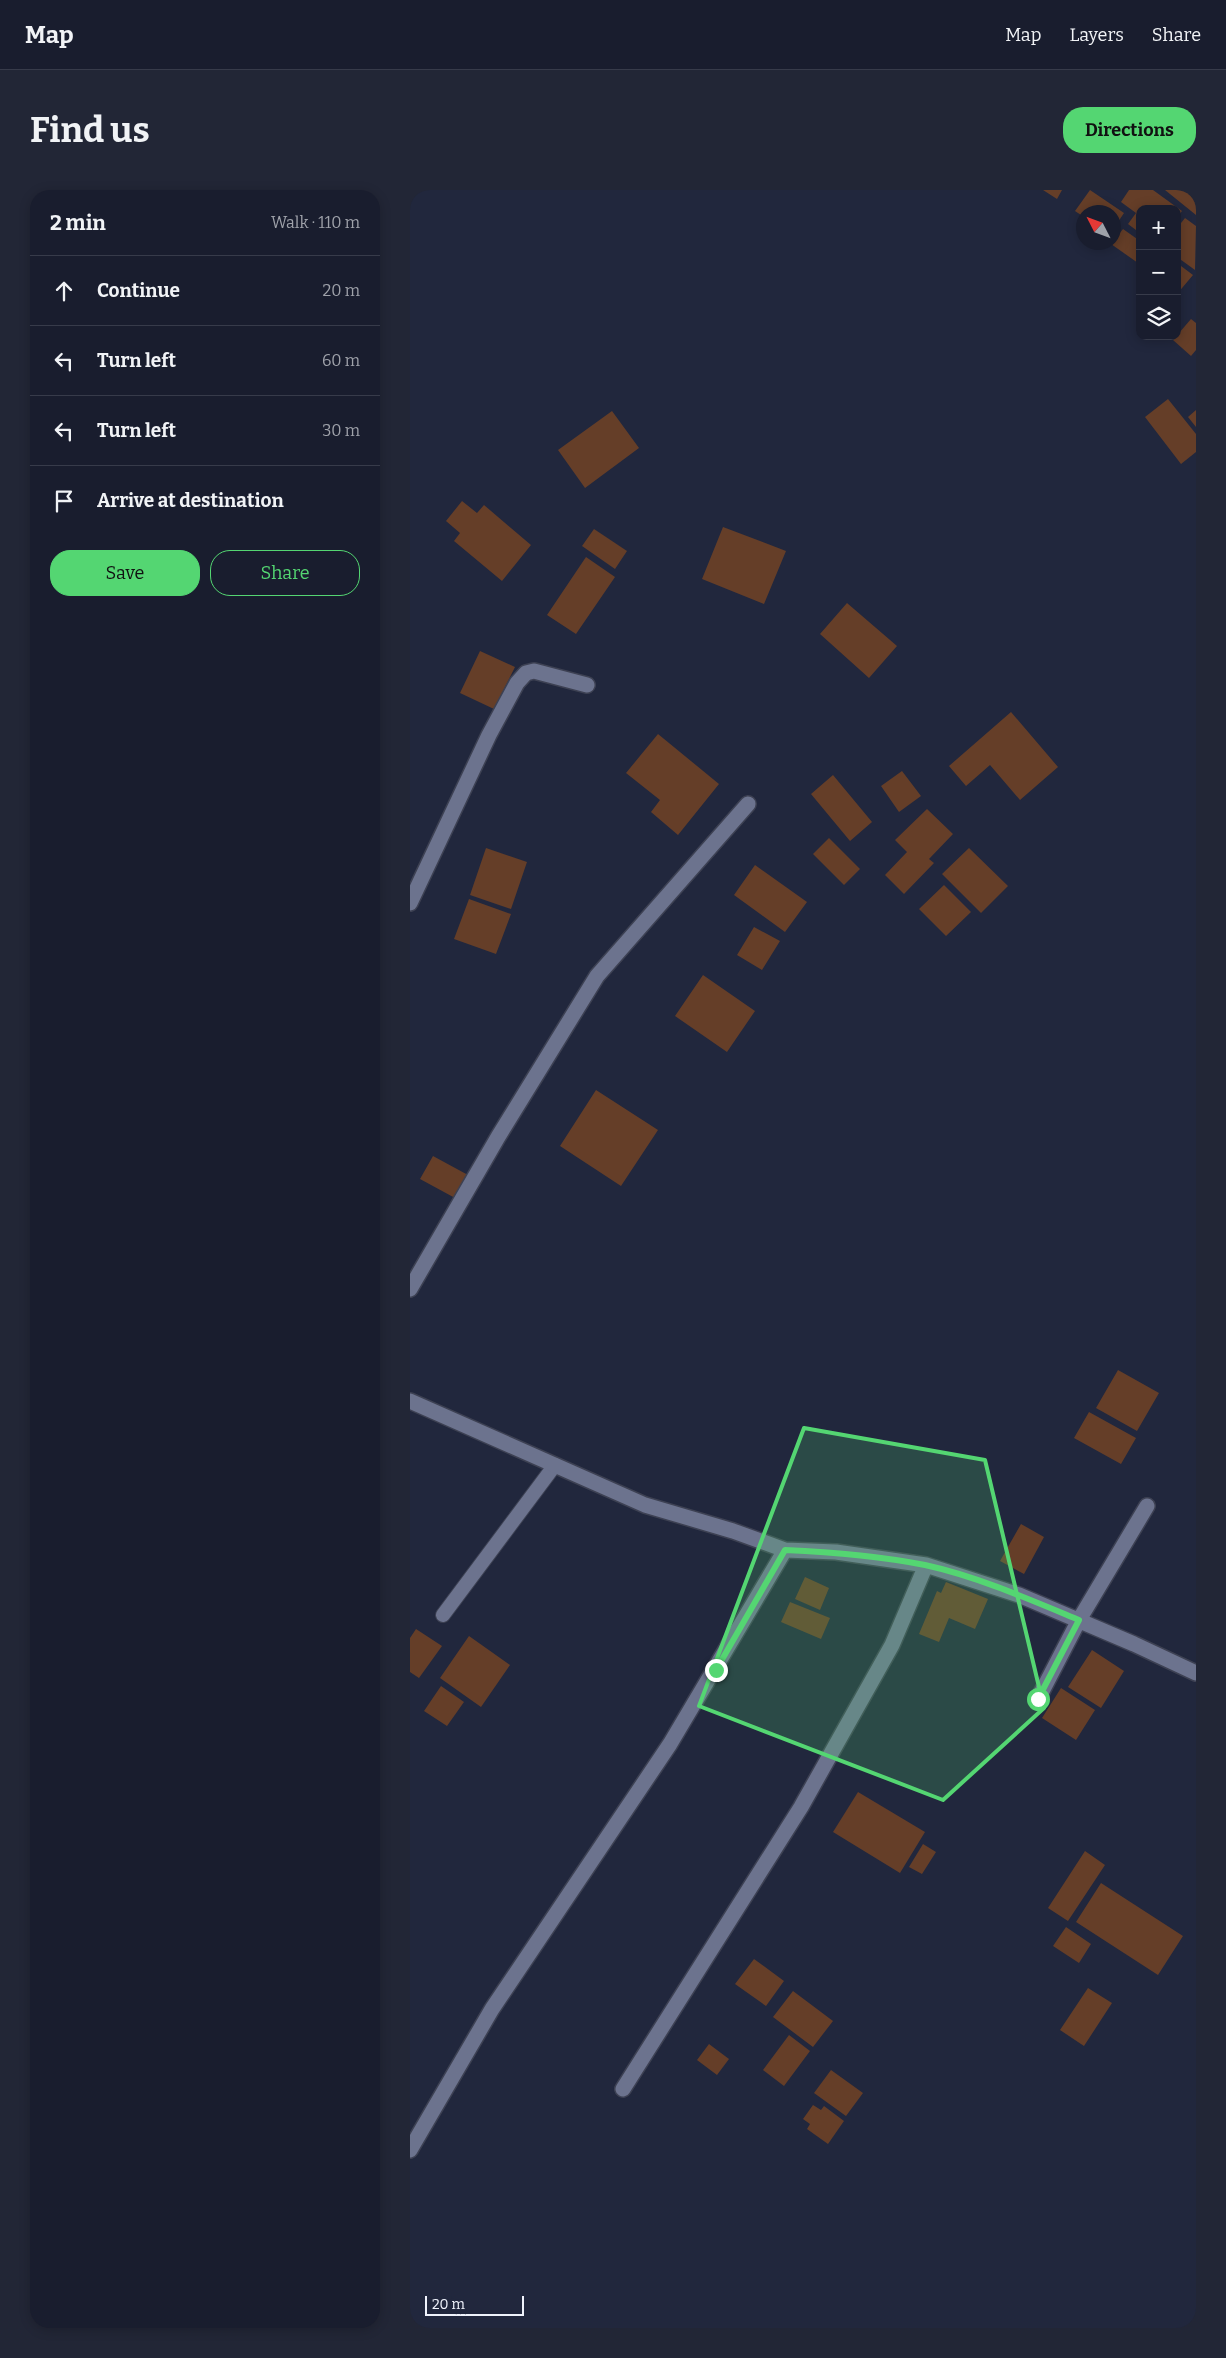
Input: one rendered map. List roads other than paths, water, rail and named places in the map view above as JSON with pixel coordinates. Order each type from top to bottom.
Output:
[{"type":"street","points":[[410,903],[488,735],[517,683],[526,673],[534,671],[588,684]]},
{"type":"street","points":[[410,1289],[498,1137],[597,976],[748,804]]},
{"type":"street","points":[[410,1401],[646,1505],[733,1531],[785,1550],[836,1552],[926,1565],[1019,1595],[1196,1673]]},
{"type":"street","points":[[1038,1699],[1079,1620],[1147,1506]]},
{"type":"street","points":[[410,2150],[492,2009],[670,1744],[785,1550]]},
{"type":"street","points":[[623,2090],[801,1807],[892,1645],[926,1565]]},
{"type":"lane","points":[[443,1615],[555,1465]]}]
